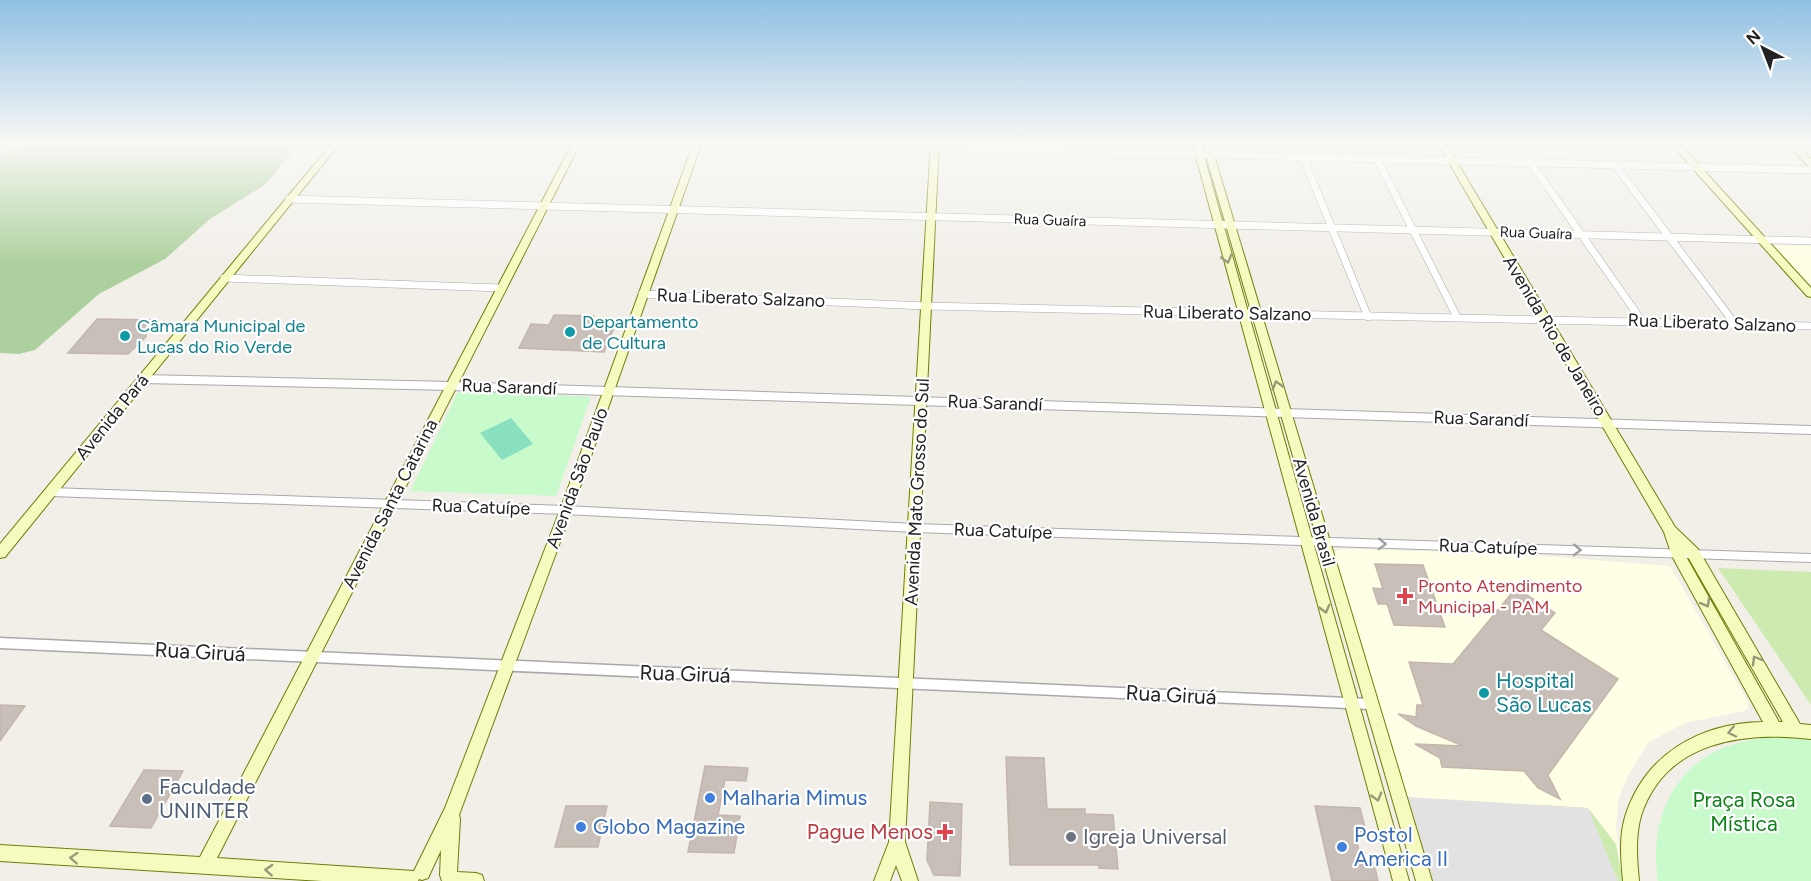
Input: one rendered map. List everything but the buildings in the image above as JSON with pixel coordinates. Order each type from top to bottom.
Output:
[{"type":"street","name":"Avenida Pará","points":[[0,553],[302,183]]},
{"type":"street","name":"Avenida Santa Catarina","points":[[204,866],[555,183]]},
{"type":"street","name":"Avenida São Paulo","points":[[414,877],[452,812],[566,510],[683,183]]},
{"type":"street","name":"Avenida Mato Grosso do Sul","points":[[897,842],[908,684],[933,183]]},
{"type":"street","name":"Avenida Brasil","points":[[1212,183],[1249,314],[1270,412],[1401,881]]},
{"type":"street","points":[[1313,183],[1368,317]]},
{"type":"street","points":[[1389,183],[1457,317]]},
{"type":"street","name":"Avenida Rio de Janeiro","points":[[1465,183],[1670,531]]},
{"type":"street","points":[[1545,183],[1642,321]]},
{"type":"street","points":[[1629,183],[1735,324]]},
{"type":"street","points":[[1710,183],[1811,294]]},
{"type":"street","name":"Rua Guaíra","points":[[289,199],[1811,241]]},
{"type":"street","points":[[224,278],[500,288]]},
{"type":"street","name":"Rua Liberato Salzano","points":[[642,294],[926,306],[1811,326]]},
{"type":"street","name":"Avenida Brasil","points":[[1249,314],[1285,413],[1424,881]]},
{"type":"street","name":"Rua Sarandí","points":[[143,379],[451,386],[1811,430]]},
{"type":"street","name":"Rua Catuípe","points":[[51,492],[566,510],[915,528],[1811,558]]},
{"type":"street","points":[[1670,531],[1671,540],[1677,552],[1774,728]]},
{"type":"street","points":[[1670,531],[1693,553],[1803,730]]},
{"type":"street","name":"Rua Giruá","points":[[0,643],[1370,704]]},
{"type":"street","points":[[1631,881],[1629,857],[1633,816],[1645,790],[1671,756],[1710,737],[1739,730],[1774,728],[1803,730]]},
{"type":"street","name":"Avenida São Paulo","points":[[450,878],[452,812]]},
{"type":"street","points":[[882,881],[897,842]]},
{"type":"street","points":[[897,842],[910,881]]},
{"type":"street","points":[[0,853],[414,877],[435,870],[450,878],[476,881]]},
{"type":"shaded area","points":[[1773,245],[1811,246],[1811,283],[1805,282]]},
{"type":"shaded area","points":[[1340,549],[1505,553],[1670,566],[1748,702],[1748,708],[1744,711],[1685,723],[1649,742],[1628,775],[1618,800],[1616,826],[1623,881],[1432,881],[1334,557],[1334,553]]},
{"type":"shaded area","points":[[1407,797],[1588,808],[1618,881],[1432,881]]},
{"type":"green space","points":[[0,183],[267,183],[210,219],[165,259],[99,294],[35,350],[19,354],[0,353]]},
{"type":"green space","points":[[459,390],[591,397],[556,496],[410,491]]},
{"type":"green space","points":[[511,418],[533,444],[502,460],[480,433]]},
{"type":"green space","points":[[1718,568],[1811,572],[1811,705]]},
{"type":"green space","name":"Praça Rosa Mística","points":[[1811,736],[1811,881],[1658,881],[1656,858],[1663,813],[1684,776],[1700,761],[1719,750],[1742,742],[1767,737]]},
{"type":"green space","points":[[1544,805],[1588,808],[1616,844],[1623,881],[1575,881]]},
{"type":"place","name":"Departamento de Cultura","points":[[570,332]]},
{"type":"place","name":"Câmara Municipal de Lucas do Rio Verde","points":[[125,336]]},
{"type":"place","name":"Pronto Atendimento Municipal - PAM","points":[[1405,596]]},
{"type":"place","name":"Hospital São Lucas","points":[[1484,693]]},
{"type":"place","name":"Malharia Mimus","points":[[710,798]]},
{"type":"place","name":"Faculdade UNINTER","points":[[147,799]]},
{"type":"place","name":"Globo Magazine","points":[[581,827]]},
{"type":"place","name":"Pague Menos","points":[[945,832]]},
{"type":"place","name":"Igreja Universal","points":[[1071,837]]},
{"type":"place","name":"Postol America II","points":[[1342,847]]}]
